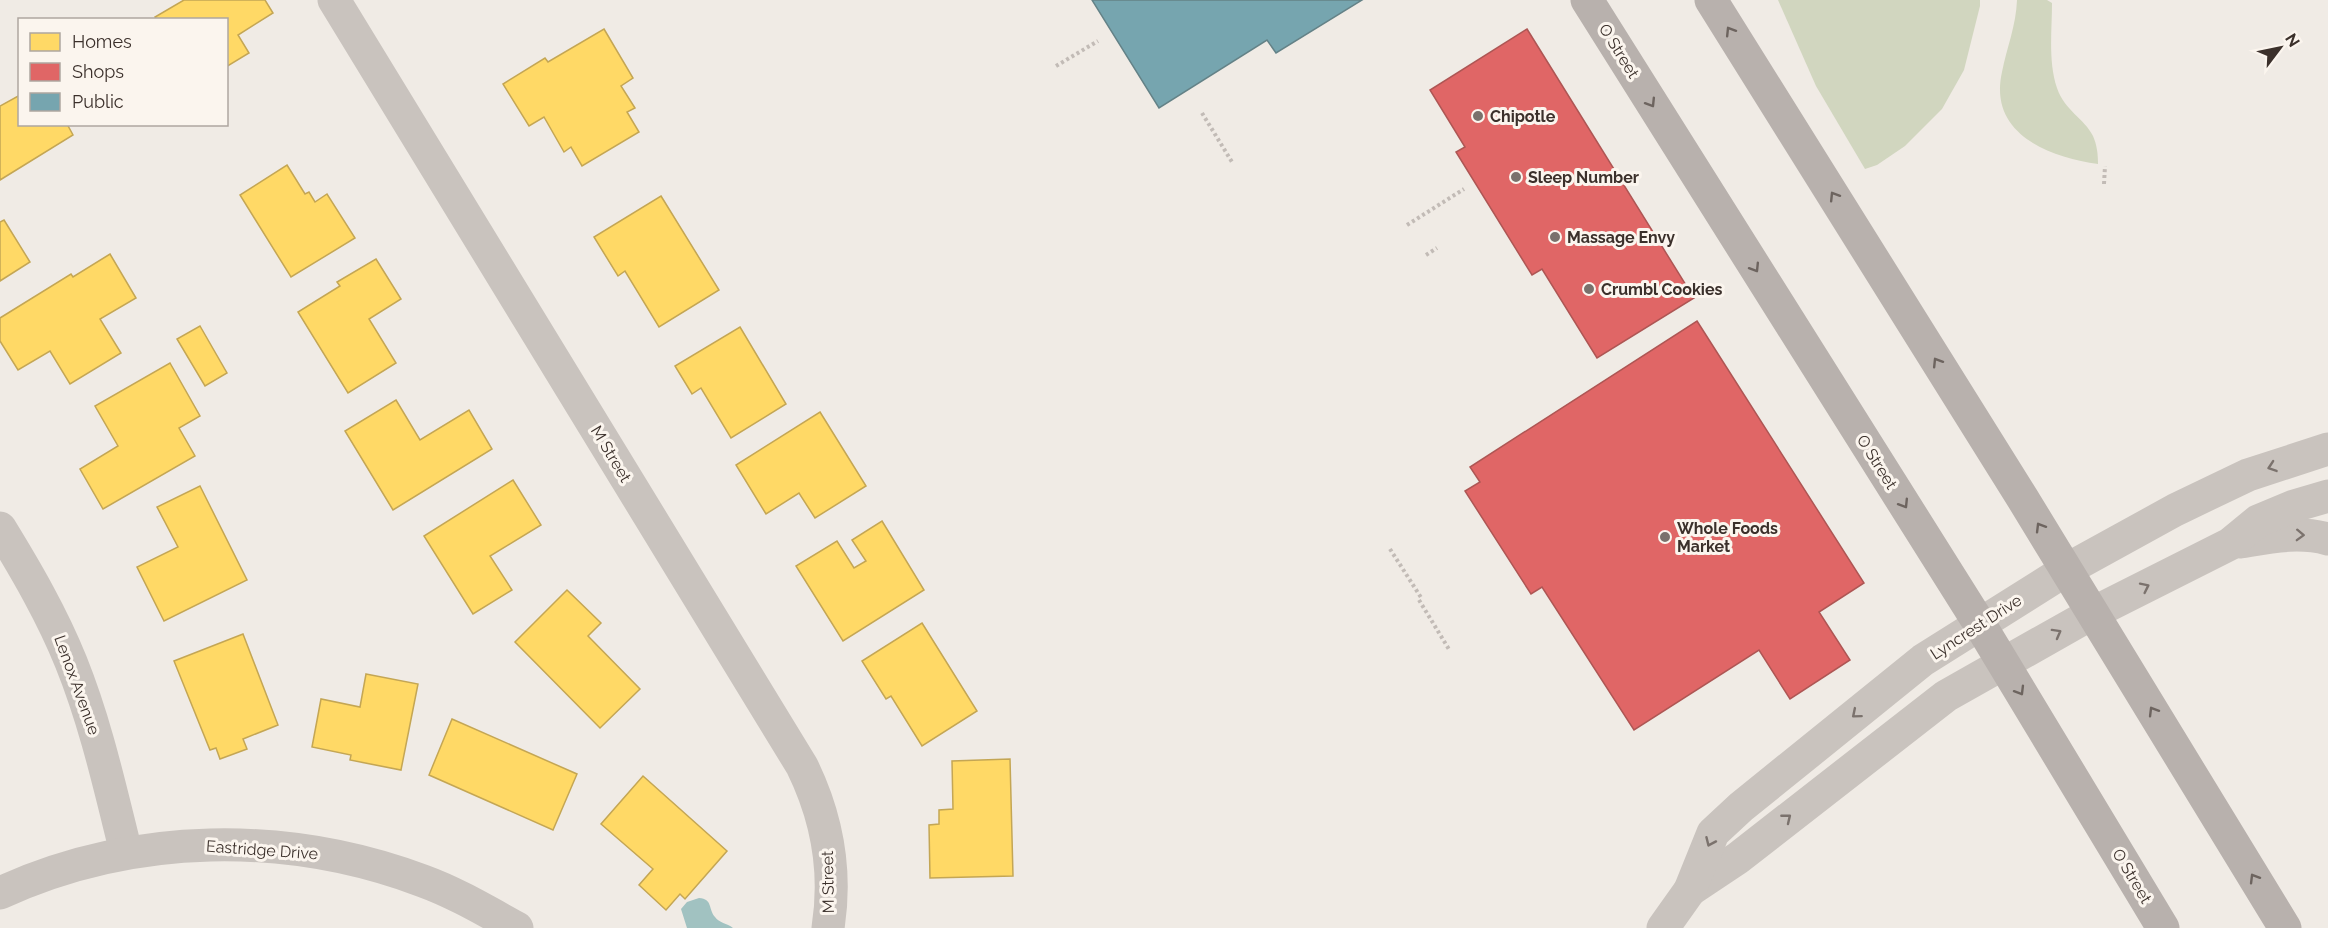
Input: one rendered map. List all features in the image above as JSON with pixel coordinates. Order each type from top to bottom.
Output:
[{"type":"main road","name":"O Street","points":[[1587,0],[1979,623],[2163,928]]},
{"type":"main road","points":[[1711,0],[2093,613],[2285,928]]},
{"type":"street","name":"M Street","points":[[334,0],[802,766],[815,794],[826,828],[831,868],[828,928]]},
{"type":"street","name":"Lyncrest Drive","points":[[1663,928],[1690,890],[1713,833],[1741,807],[1901,677],[1979,623],[2066,570],[2160,518],[2248,475],[2328,449]]},
{"type":"street","name":"Lyncrest Drive","points":[[1690,890],[1738,858],[1932,705],[2003,662],[2093,613],[2230,544],[2258,521],[2294,506],[2328,496]]},
{"type":"street","name":"Lenox Avenue","points":[[0,528],[31,579],[53,621],[71,663],[101,749],[126,852]]},
{"type":"street","points":[[2230,544],[2287,534],[2311,535],[2328,539]]},
{"type":"street","name":"Eastridge Drive","points":[[0,893],[54,872],[126,852],[219,845],[287,849],[357,860],[424,881],[456,895],[517,928]]},
{"type":"path","points":[[1056,66],[1098,40]]},
{"type":"path","points":[[1202,112],[1232,162]]},
{"type":"path","points":[[2104,166],[2104,184]]},
{"type":"path","points":[[1407,225],[1464,189]]},
{"type":"path","points":[[1426,255],[1437,248]]},
{"type":"path","points":[[1390,549],[1450,651]]},
{"type":"green space","points":[[1778,0],[1980,0],[1980,6],[1964,70],[1942,109],[1905,146],[1877,165],[1865,169],[1816,86]]},
{"type":"green space","points":[[2017,0],[2047,0],[2052,3],[2051,57],[2054,78],[2060,96],[2093,136],[2098,164],[2079,161],[2042,148],[2026,139],[2013,127],[2004,112],[2000,93],[2002,72]]},
{"type":"water","points":[[699,898],[708,902],[717,919],[733,928],[687,928],[681,909],[687,902]]},
{"type":"building: Homes","points":[[184,0],[265,0],[273,13],[238,35],[249,53],[228,66],[228,18],[155,17]]},
{"type":"building: Homes","points":[[604,29],[633,78],[621,86],[635,108],[627,112],[639,132],[582,166],[571,147],[564,152],[544,117],[529,126],[503,84],[545,58],[548,62]]},
{"type":"building: Homes","points":[[18,96],[18,126],[68,126],[73,135],[0,180],[0,106]]},
{"type":"building: Homes","points":[[287,165],[305,194],[309,192],[315,202],[327,194],[355,238],[291,277],[240,195]]},
{"type":"building: Homes","points":[[661,196],[719,290],[659,327],[625,271],[618,276],[594,237]]},
{"type":"building: Homes","points":[[4,220],[30,262],[0,281],[0,222]]},
{"type":"building: Homes","points":[[110,254],[136,298],[100,319],[121,353],[70,384],[50,351],[18,370],[0,341],[0,318],[71,274],[73,277]]},
{"type":"building: Homes","points":[[376,259],[401,299],[369,319],[396,363],[348,393],[298,312],[340,286],[337,282]]},
{"type":"building: Homes","points":[[200,326],[227,373],[205,386],[177,339]]},
{"type":"building: Homes","points":[[740,327],[786,404],[731,438],[701,388],[692,394],[675,366]]},
{"type":"building: Homes","points":[[170,363],[200,416],[179,428],[195,456],[103,509],[80,469],[118,446],[95,406]]},
{"type":"building: Homes","points":[[396,400],[420,440],[469,410],[492,449],[393,510],[345,431]]},
{"type":"building: Homes","points":[[820,412],[866,486],[815,518],[799,493],[766,514],[736,465]]},
{"type":"building: Homes","points":[[513,480],[541,525],[490,556],[512,590],[473,614],[424,536]]},
{"type":"building: Homes","points":[[200,486],[247,580],[164,621],[137,567],[178,547],[157,507]]},
{"type":"building: Homes","points":[[882,521],[924,590],[843,641],[796,566],[837,541],[854,568],[866,561],[852,540]]},
{"type":"building: Homes","points":[[567,590],[601,623],[588,636],[640,689],[600,728],[515,642]]},
{"type":"building: Homes","points":[[922,623],[977,711],[922,746],[891,696],[886,699],[862,661]]},
{"type":"building: Homes","points":[[243,634],[278,725],[243,739],[247,749],[220,759],[216,748],[210,750],[174,661]]},
{"type":"building: Homes","points":[[366,674],[418,684],[401,770],[350,760],[351,755],[312,747],[321,699],[360,707]]},
{"type":"building: Homes","points":[[452,719],[577,774],[553,830],[429,775]]},
{"type":"building: Homes","points":[[1010,759],[1013,876],[930,878],[929,825],[939,824],[939,810],[953,809],[952,761]]},
{"type":"building: Homes","points":[[643,776],[727,851],[685,899],[680,894],[666,910],[639,885],[653,869],[601,824]]},
{"type":"building: Shops","points":[[1527,29],[1694,298],[1597,358],[1542,269],[1532,275],[1456,152],[1465,147],[1430,90]]},
{"type":"building: Shops","name":"Whole Foods Market","points":[[1697,321],[1864,583],[1819,612],[1850,660],[1790,699],[1759,650],[1634,730],[1542,587],[1531,594],[1465,491],[1480,482],[1470,467]]},
{"type":"building: Public","points":[[1092,0],[1362,0],[1276,53],[1267,40],[1159,108]]},
{"type":"place","name":"Chipotle","points":[[1478,116]]},
{"type":"place","name":"Sleep Number","points":[[1516,177]]},
{"type":"place","name":"Massage Envy","points":[[1555,237]]},
{"type":"place","name":"Crumbl Cookies","points":[[1589,289]]},
{"type":"place","name":"Whole Foods Market","points":[[1665,537]]}]
